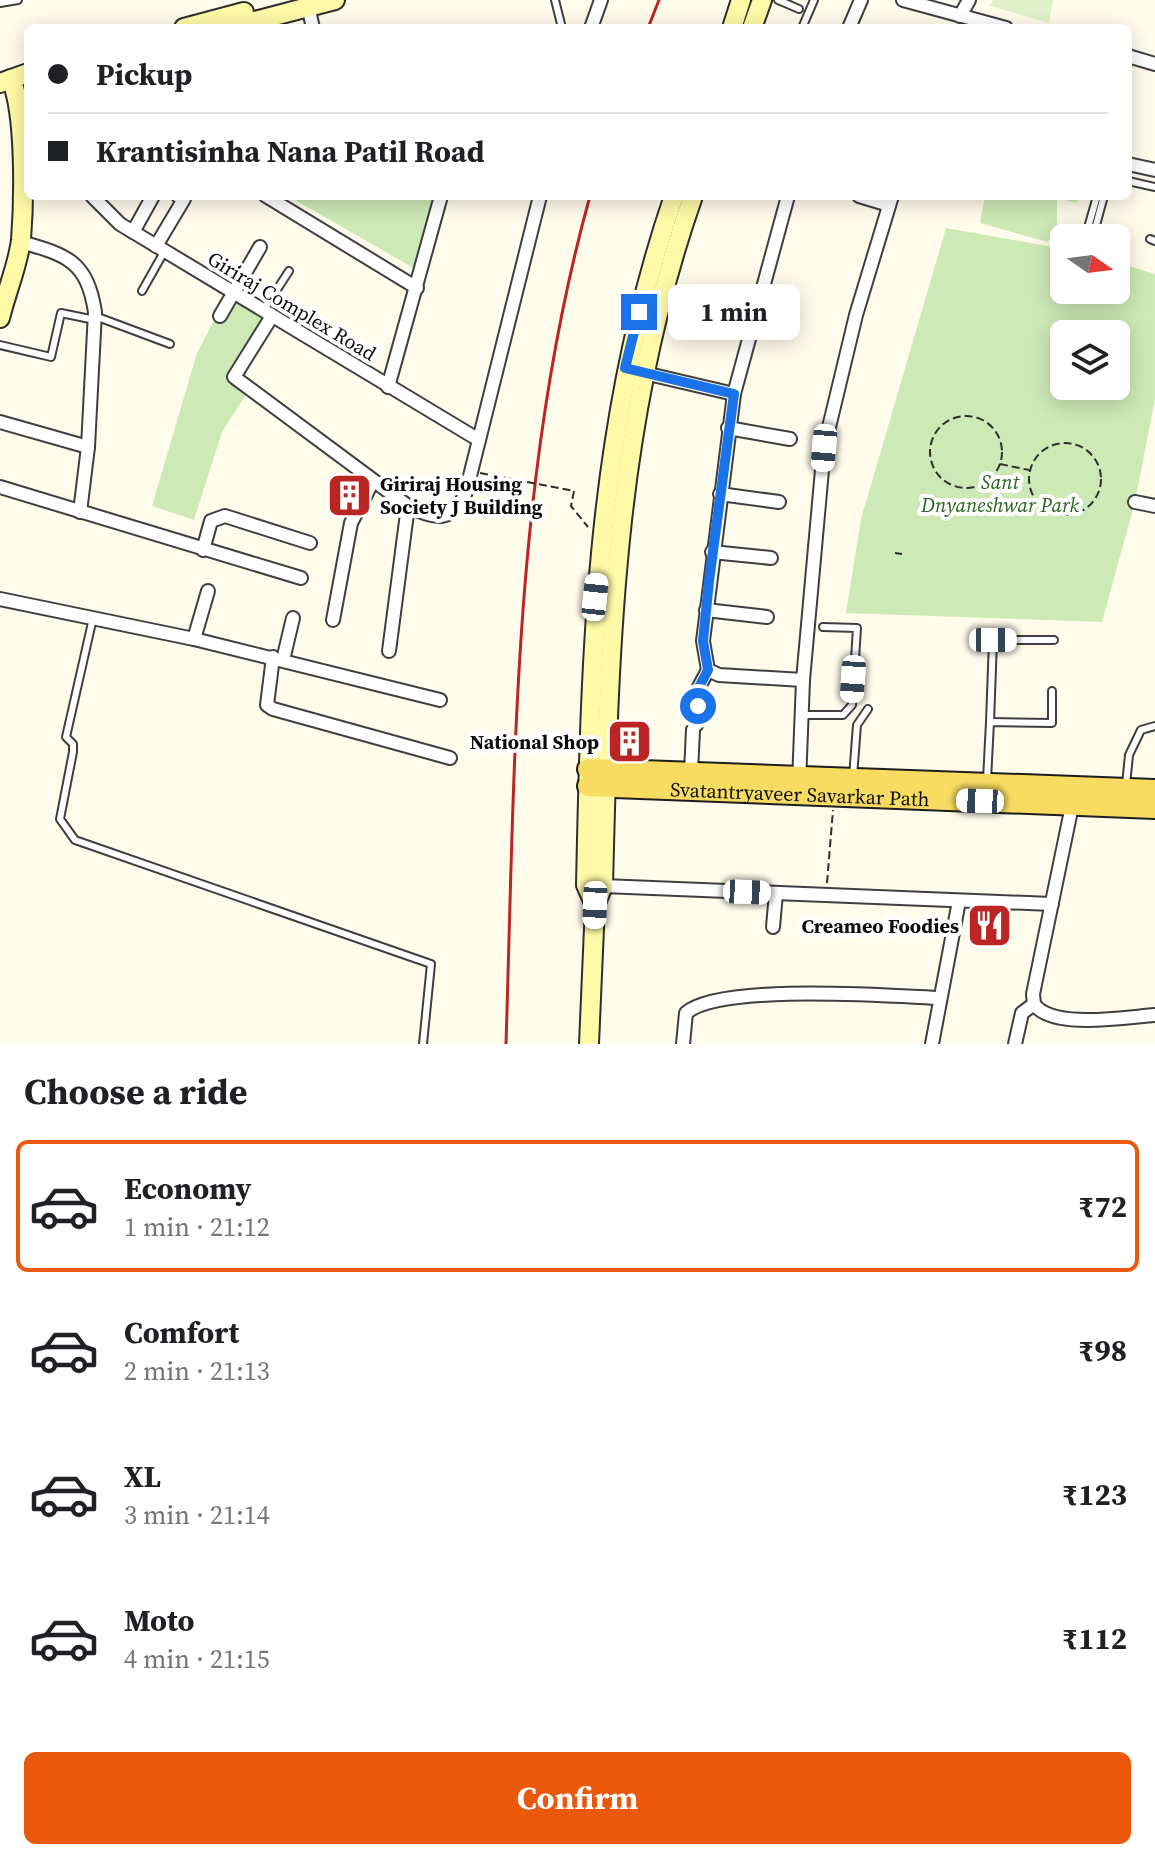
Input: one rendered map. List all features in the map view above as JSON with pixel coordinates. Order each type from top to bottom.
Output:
[{"type":"main road","points":[[199,24],[289,0]]},
{"type":"main road","points":[[243,24],[335,0]]},
{"type":"main road","points":[[733,24],[741,0]]},
{"type":"main road","points":[[753,24],[762,0]]},
{"type":"main road","points":[[0,318],[21,242],[24,128],[14,85]]},
{"type":"main road","points":[[589,1044],[595,905],[603,886],[591,649],[602,537],[651,262],[673,200]]},
{"type":"main road","points":[[595,905],[586,885],[634,370],[692,200]]},
{"type":"main road","name":"Svatantryaveer Savarkar Path","points":[[597,778],[691,772],[799,785],[835,796],[982,789]]},
{"type":"main road","name":"Svatantryaveer Savarkar Path","points":[[597,778],[799,785],[853,778],[1073,796],[1155,808]]},
{"type":"main road","name":"Svatantryaveer Savarkar Path","points":[[1073,796],[1125,789],[1155,790]]},
{"type":"street","points":[[592,24],[601,0]]},
{"type":"street","points":[[851,24],[861,0]]},
{"type":"street","points":[[903,0],[991,24]]},
{"type":"street","points":[[960,16],[969,0]]},
{"type":"street","points":[[308,6],[312,24]]},
{"type":"street","points":[[1132,57],[1155,64]]},
{"type":"street","points":[[1132,165],[1155,170]]},
{"type":"street","name":"Giriraj Complex Road","points":[[95,200],[103,210],[160,249],[479,440]]},
{"type":"street","points":[[103,210],[109,200]]},
{"type":"street","points":[[133,232],[151,200]]},
{"type":"street","points":[[160,249],[184,200]]},
{"type":"street","points":[[273,200],[417,288]]},
{"type":"street","points":[[388,387],[440,200]]},
{"type":"street","points":[[267,313],[234,377],[408,506],[436,518],[454,513],[466,492],[539,200]]},
{"type":"street","points":[[691,772],[699,687],[708,670],[704,650],[706,610],[728,428],[734,394],[787,200]]},
{"type":"street","points":[[799,785],[803,680],[824,448],[852,329],[890,200]]},
{"type":"street","points":[[21,242],[51,250],[80,268],[92,294],[95,318],[88,447],[80,512]]},
{"type":"street","points":[[220,316],[260,247]]},
{"type":"street","points":[[634,370],[734,394]]},
{"type":"street","points":[[0,422],[88,447]]},
{"type":"street","points":[[728,428],[790,439]]},
{"type":"street","points":[[333,620],[351,523],[373,481]]},
{"type":"street","points":[[0,487],[301,578]]},
{"type":"street","points":[[720,494],[779,502]]},
{"type":"street","points":[[1135,502],[1155,506]]},
{"type":"street","points":[[389,651],[408,506]]},
{"type":"street","points":[[203,550],[211,521],[225,516],[310,543]]},
{"type":"street","points":[[712,552],[771,558]]},
{"type":"street","points":[[194,639],[208,591]]},
{"type":"street","points":[[0,599],[278,658],[440,700]]},
{"type":"street","points":[[706,610],[767,617]]},
{"type":"street","points":[[293,618],[266,698],[267,705],[450,758]]},
{"type":"street","points":[[708,670],[731,678],[803,680]]},
{"type":"street","points":[[1073,796],[1033,994],[1034,1004],[1049,1016],[1070,1019],[1155,1015]]},
{"type":"street","points":[[603,886],[1052,904]]},
{"type":"street","points":[[773,927],[776,893]]},
{"type":"street","points":[[932,1044],[959,901]]},
{"type":"street","points":[[683,1044],[686,1013],[704,1003],[803,992],[940,998]]},
{"type":"street","points":[[1015,1044],[1022,1013],[1034,1004]]},
{"type":"lane","points":[[0,3],[18,0]]},
{"type":"lane","points":[[555,0],[561,24]]},
{"type":"lane","points":[[778,0],[799,9]]},
{"type":"lane","points":[[804,24],[814,0]]},
{"type":"lane","points":[[1132,182],[1155,187]]},
{"type":"lane","points":[[1089,224],[1096,200]]},
{"type":"lane","points":[[1096,224],[1103,200]]},
{"type":"lane","points":[[142,291],[160,249]]},
{"type":"lane","points":[[267,313],[289,271]]},
{"type":"lane","points":[[0,345],[51,357],[61,313],[95,318],[170,344]]},
{"type":"lane","points":[[93,618],[66,737],[73,744],[73,752],[60,805],[60,819],[75,840],[431,964],[423,1044]]},
{"type":"lane","points":[[802,715],[843,715],[852,705],[857,628],[823,627]]},
{"type":"lane","points":[[982,789],[990,722],[993,640],[1054,640]]},
{"type":"lane","points":[[990,722],[1052,723],[1052,691]]},
{"type":"lane","points":[[853,778],[855,732],[868,709]]},
{"type":"lane","points":[[1125,789],[1133,742],[1141,730],[1155,726]]},
{"type":"path","points":[[958,416],[982,418],[999,435],[1002,446],[1000,464],[991,479],[981,485],[958,488],[938,475],[932,464],[931,440],[937,429],[958,416]]},
{"type":"path","points":[[1063,443],[1075,444],[1085,449],[1099,467],[1100,490],[1085,510],[1062,516],[1039,505],[1029,483],[1030,471],[1042,451],[1063,443]]},
{"type":"path","points":[[1000,464],[1030,471]]},
{"type":"path","points":[[480,473],[574,491],[571,506],[594,535],[602,537]]},
{"type":"path","points":[[895,553],[902,554]]},
{"type":"path","points":[[826,895],[835,796]]},
{"type":"green space","points":[[993,0],[1053,0],[1049,23],[990,6]]},
{"type":"green space","points":[[295,200],[436,200],[417,270]]},
{"type":"green space","points":[[984,200],[1057,200],[1057,224],[1050,224],[1050,240],[1047,242],[980,223]]},
{"type":"green space","name":"Sant Dnyaneshwar Park","points":[[946,228],[1050,247],[1050,304],[1130,304],[1130,266],[1155,274],[1155,399],[1135,502],[1102,622],[846,613],[861,519]]},
{"type":"green space","points":[[229,292],[272,316],[234,377],[249,390],[222,432],[194,520],[152,506],[197,353]]},
{"type":"railway","points":[[650,24],[659,0]]},
{"type":"railway","points":[[506,1044],[516,723],[532,511],[546,405],[565,300],[589,200]]},
{"type":"place","name":"Giriraj Housing Society J Building","points":[[349,496]]},
{"type":"place","name":"National Shop","points":[[630,742]]},
{"type":"place","name":"Creameo Foodies","points":[[990,926]]},
{"type":"route","points":[[639,312],[625,368],[734,394],[703,641],[708,670],[701,679],[698,706]]}]
